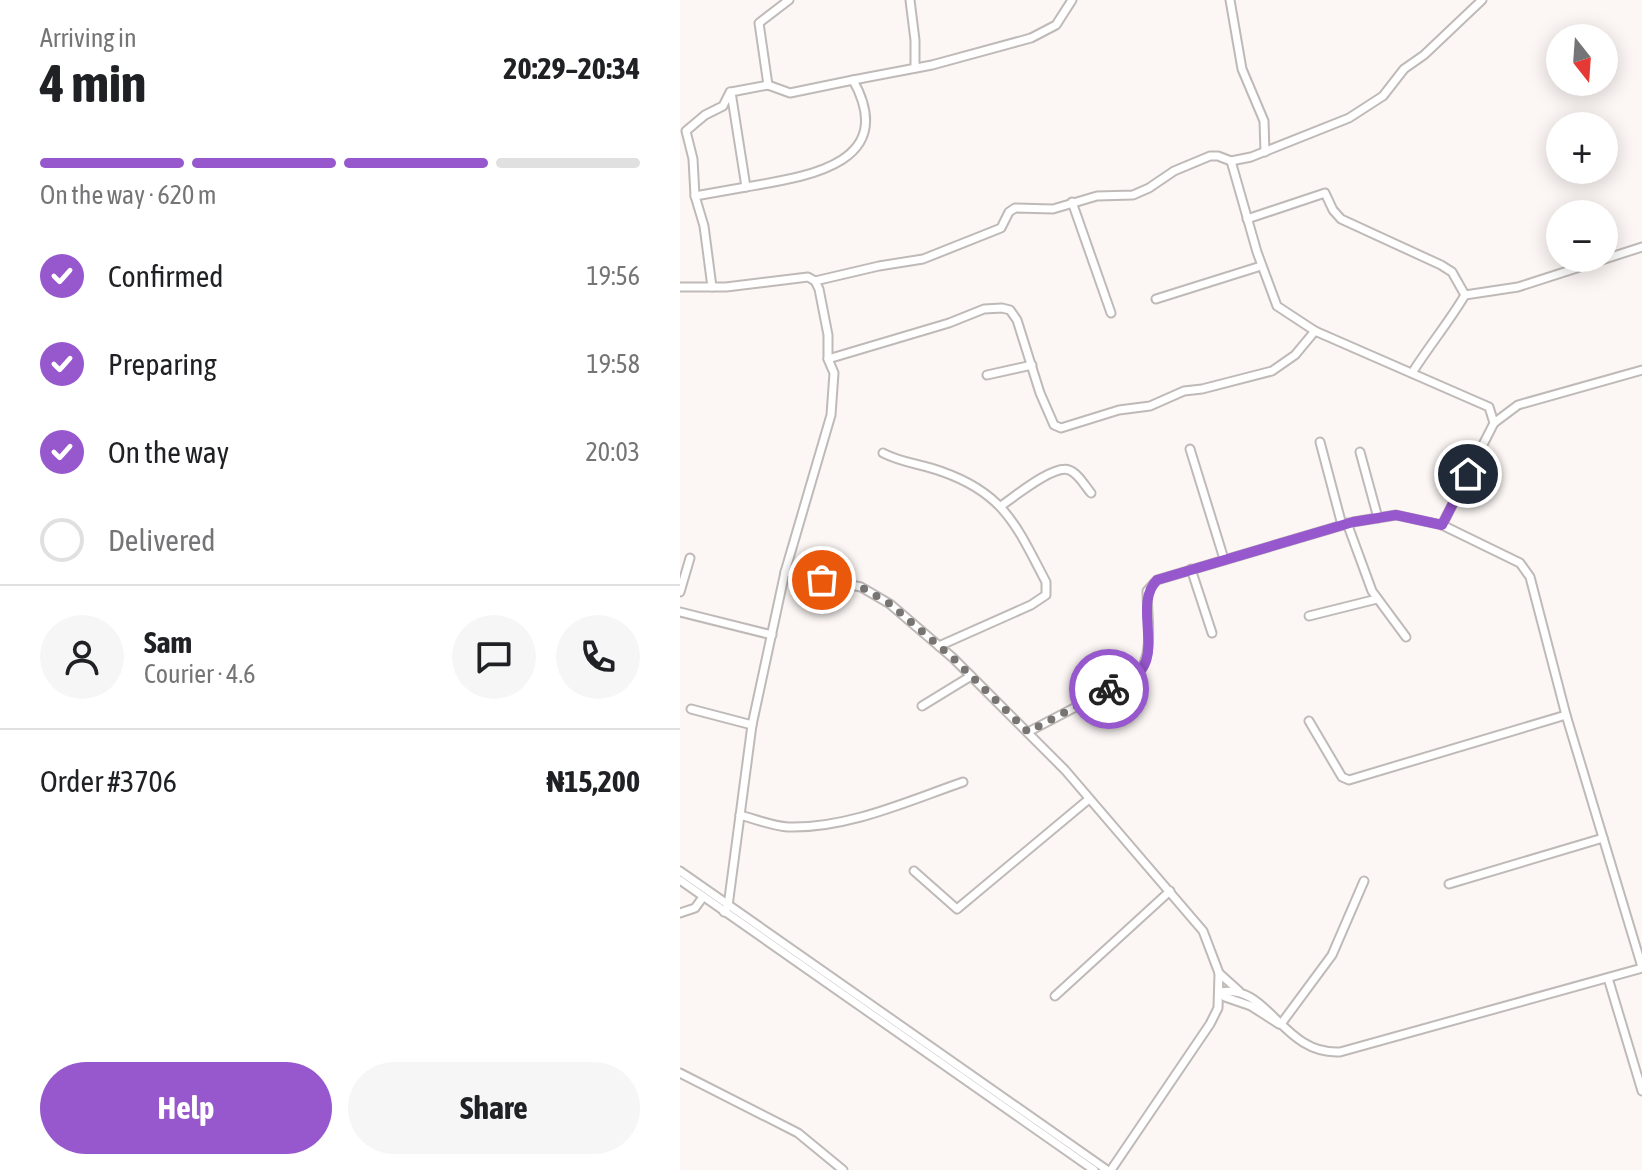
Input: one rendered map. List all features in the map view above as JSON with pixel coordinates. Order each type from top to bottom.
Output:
[{"type":"street","points":[[768,85],[759,23],[789,0]]},
{"type":"street","points":[[910,0],[915,68]]},
{"type":"street","points":[[712,287],[686,131],[705,115],[723,106],[731,92],[768,85],[790,93],[915,68],[1031,38],[1056,25],[1072,0]]},
{"type":"street","points":[[1230,0],[1242,69],[1264,121],[1265,152]]},
{"type":"street","points":[[680,287],[712,287],[797,277],[815,281],[923,259],[1001,228],[1009,212],[1015,208],[1046,210],[1097,196],[1141,193],[1174,171],[1210,156],[1231,161],[1265,152],[1349,118],[1376,101],[1404,69],[1424,55],[1482,0]]},
{"type":"street","points":[[695,196],[811,175],[843,161],[857,146],[865,124],[853,80]]},
{"type":"street","points":[[731,92],[746,187]]},
{"type":"street","points":[[1231,161],[1261,266],[1277,306],[1315,331],[1489,407],[1494,423]]},
{"type":"street","points":[[1247,219],[1325,193],[1341,219],[1452,272],[1465,295]]},
{"type":"street","points":[[1072,202],[1111,313]]},
{"type":"street","points":[[1412,373],[1465,295],[1518,287],[1642,247]]},
{"type":"street","points":[[1156,299],[1261,266]]},
{"type":"street","points":[[726,909],[752,725],[785,572],[831,415],[834,373],[828,359],[828,335],[815,281]]},
{"type":"street","points":[[828,359],[949,323],[984,309],[1010,310],[1040,393],[1054,425],[1061,428],[1119,410],[1150,406],[1184,391],[1272,371],[1295,355],[1315,331]]},
{"type":"street","points":[[987,375],[1032,365]]},
{"type":"street","points":[[1442,525],[1494,423],[1518,405],[1642,370]]},
{"type":"street","points":[[1320,442],[1344,524],[1363,571],[1377,599],[1406,637]]},
{"type":"street","points":[[1190,449],[1224,559]]},
{"type":"street","points":[[1360,452],[1378,518]]},
{"type":"street","points":[[883,453],[896,460],[960,478],[987,493],[1001,506],[1021,536],[1046,582],[1046,595],[1031,605],[939,646]]},
{"type":"street","points":[[1001,506],[1045,476],[1063,469],[1070,470],[1091,493]]},
{"type":"street","points":[[1028,732],[1137,675],[1147,656],[1147,591],[1157,580],[1344,524],[1396,515],[1442,525],[1524,567],[1530,577],[1566,715],[1642,968],[1330,1053],[1306,1046],[1219,973]]},
{"type":"street","points":[[680,592],[690,558]]},
{"type":"street","points":[[1191,569],[1212,633]]},
{"type":"street","points":[[680,871],[726,909],[1019,1113],[1109,1170],[1218,1008],[1219,973],[1203,931],[1028,732],[939,646],[890,604],[861,587],[785,572]]},
{"type":"street","points":[[1309,616],[1377,599]]},
{"type":"street","points":[[680,612],[772,635]]},
{"type":"street","points":[[922,706],[971,676]]},
{"type":"street","points":[[691,709],[752,725]]},
{"type":"street","points":[[1309,721],[1342,777],[1349,780],[1566,715]]},
{"type":"street","points":[[740,815],[785,827],[812,826],[886,808],[963,782]]},
{"type":"street","points":[[914,871],[957,909],[1089,799]]},
{"type":"street","points":[[1449,884],[1603,838]]},
{"type":"street","points":[[680,880],[726,909]]},
{"type":"street","points":[[1281,1024],[1332,955],[1364,881]]},
{"type":"street","points":[[1055,996],[1170,891]]},
{"type":"street","points":[[680,913],[695,908],[703,897]]},
{"type":"street","points":[[1608,978],[1642,1091]]},
{"type":"street","points":[[1220,992],[1281,1024]]},
{"type":"street","points":[[1220,992],[1240,992]]},
{"type":"street","points":[[1218,1008],[1236,1001]]},
{"type":"street","points":[[680,1073],[798,1133],[843,1170]]},
{"type":"street","points":[[1019,1113],[1081,1166],[1094,1170]]},
{"type":"way so far","points":[[822,580],[861,587],[890,604],[953,658],[1028,732],[1109,689]]},
{"type":"route","points":[[1109,689],[1137,675],[1145,663],[1147,591],[1157,580],[1353,522],[1396,515],[1442,525],[1468,474]]}]
